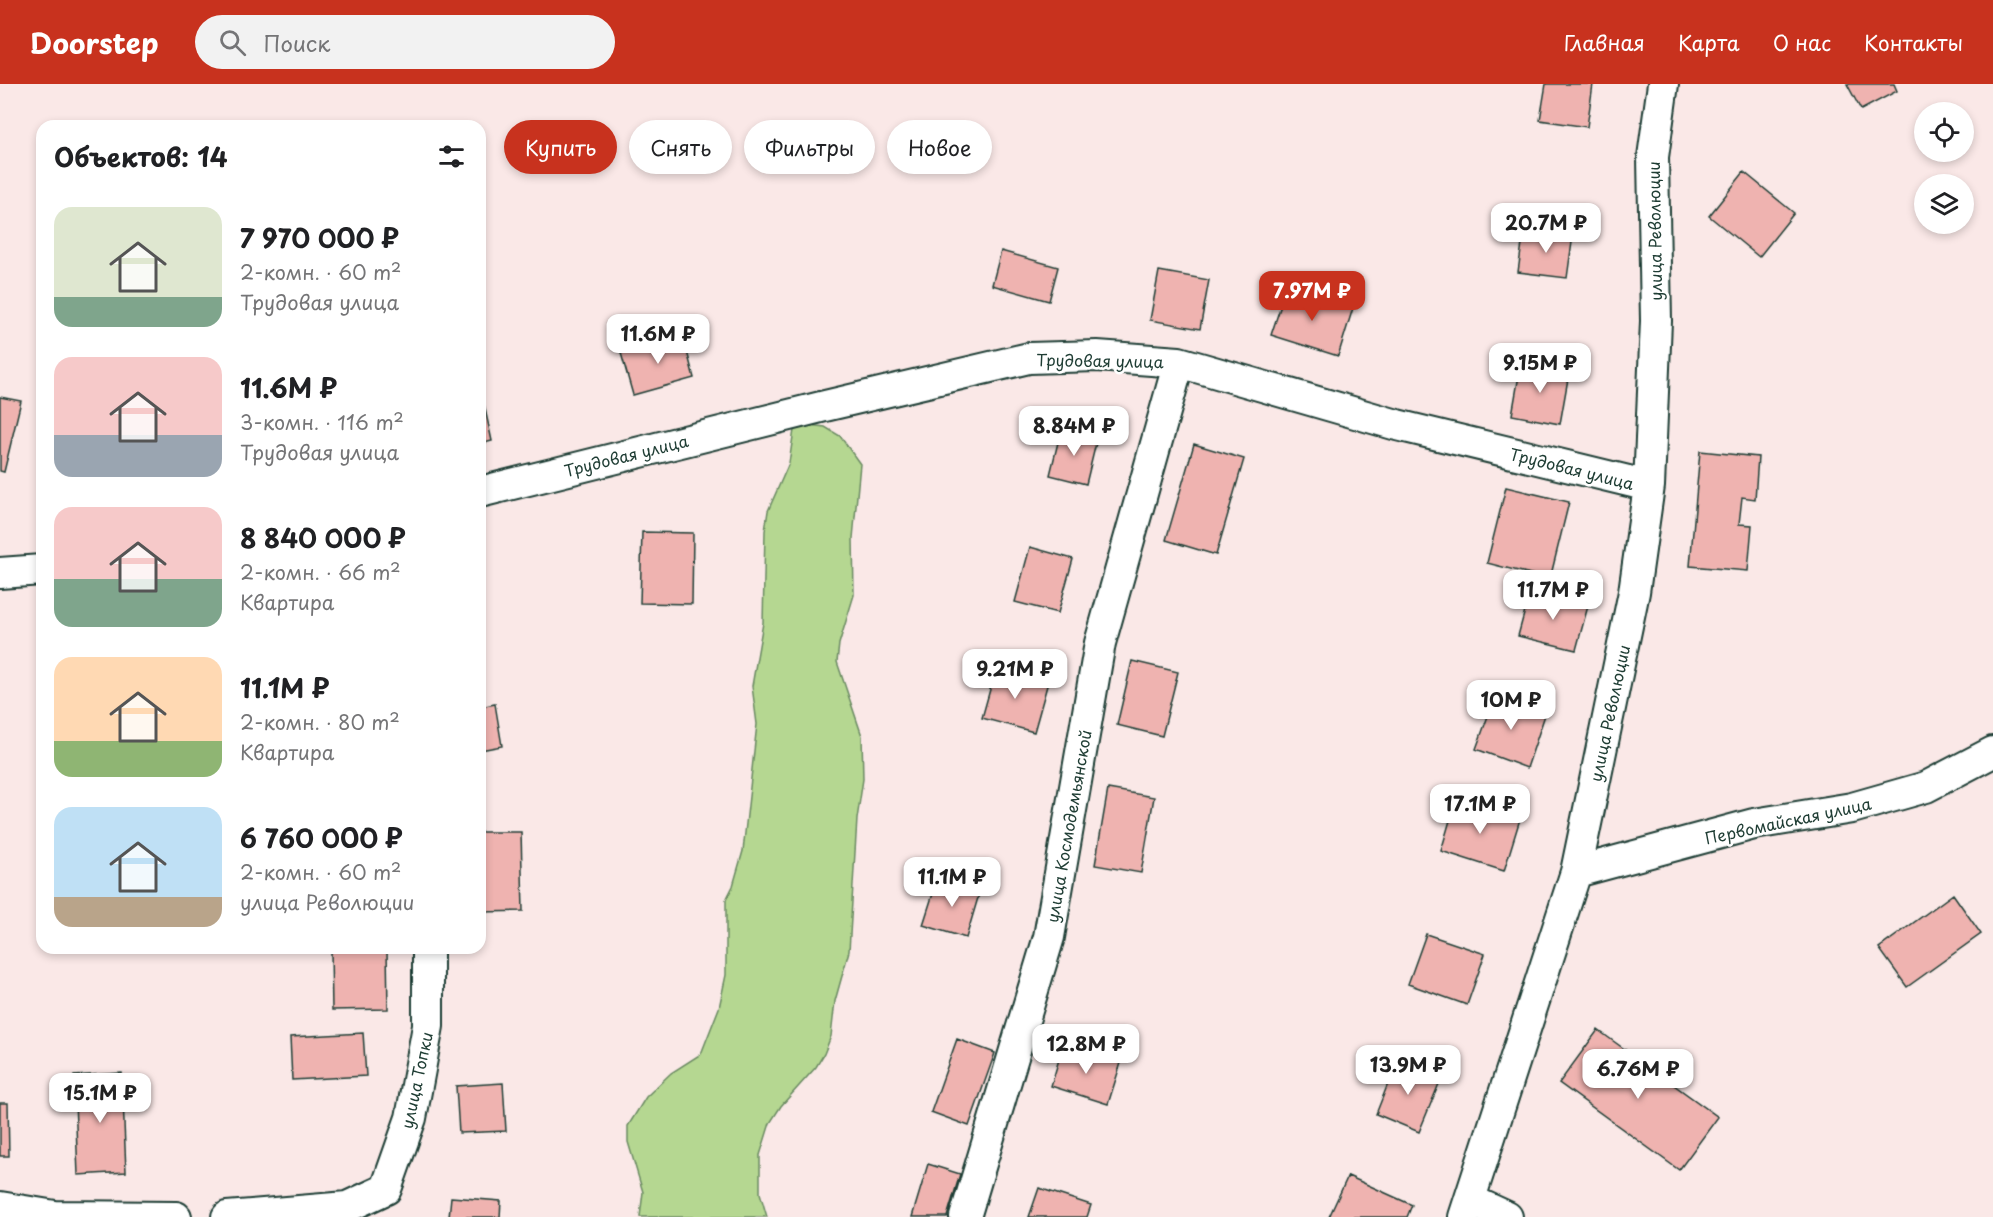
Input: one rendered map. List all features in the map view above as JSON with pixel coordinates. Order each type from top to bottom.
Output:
[{"type":"street","name":"улица Революции","points":[[1467,1208],[1576,872],[1634,592],[1649,486],[1656,321],[1653,156],[1663,84]]},
{"type":"street","name":"Трудовая улица","points":[[486,491],[1029,358],[1096,356],[1179,362],[1396,425],[1649,486]]},
{"type":"street","name":"улица Космодемьянской","points":[[965,1217],[1049,937],[1100,644],[1179,362]]},
{"type":"street","points":[[0,573],[36,570]]},
{"type":"street","name":"Первомайская улица","points":[[1576,872],[1754,824],[1852,808],[1926,787],[1993,752]]},
{"type":"street","name":"улица Топки","points":[[227,1217],[347,1208],[386,1189],[411,1118],[428,1026],[428,954]]},
{"type":"street","points":[[0,1207],[55,1216],[176,1217]]},
{"type":"street","points":[[1467,1208],[1507,1217]]},
{"type":"green space","points":[[809,425],[825,427],[840,436],[860,464],[853,538],[854,595],[839,644],[837,662],[862,736],[863,779],[857,819],[849,951],[835,1001],[831,1036],[816,1067],[781,1106],[770,1123],[760,1155],[760,1193],[767,1217],[640,1217],[643,1192],[628,1142],[628,1126],[646,1097],[671,1073],[701,1054],[719,1008],[726,975],[726,900],[733,886],[743,851],[757,724],[752,686],[763,623],[765,531],[768,511],[789,463],[794,430]]},
{"type":"building","points":[[1546,84],[1593,84],[1587,127],[1540,120]]},
{"type":"building","points":[[1847,84],[1894,84],[1897,91],[1861,110]]},
{"type":"building","points":[[1744,172],[1794,213],[1759,257],[1709,216]]},
{"type":"building","points":[[1524,229],[1573,235],[1567,278],[1518,272]]},
{"type":"building","points":[[1001,251],[1058,267],[1049,301],[992,285]]},
{"type":"building","points":[[1159,271],[1209,280],[1200,329],[1150,320]]},
{"type":"building","points":[[1287,287],[1353,308],[1338,356],[1271,335]]},
{"type":"building","points":[[683,336],[694,378],[633,395],[621,353]]},
{"type":"building","points":[[1521,364],[1569,373],[1560,424],[1512,415]]},
{"type":"building","points":[[0,397],[21,401],[4,472],[0,471]]},
{"type":"building","points":[[486,414],[492,441],[486,442]]},
{"type":"building","points":[[1061,430],[1097,439],[1086,484],[1050,475]]},
{"type":"building","points":[[1194,444],[1244,459],[1216,555],[1166,540]]},
{"type":"building","points":[[1700,451],[1758,457],[1755,499],[1742,497],[1739,524],[1752,525],[1748,571],[1690,566]]},
{"type":"building","points":[[1506,487],[1569,502],[1550,579],[1487,563]]},
{"type":"building","points":[[642,532],[693,533],[692,604],[640,603]]},
{"type":"building","points":[[1030,547],[1073,559],[1058,613],[1015,602]]},
{"type":"building","points":[[1530,592],[1588,606],[1576,650],[1518,636]]},
{"type":"building","points":[[1132,661],[1178,672],[1162,736],[1117,725]]},
{"type":"building","points":[[996,668],[1048,682],[1034,732],[982,718]]},
{"type":"building","points":[[1496,694],[1546,712],[1527,768],[1476,749]]},
{"type":"building","points":[[495,704],[502,746],[486,749],[486,706]]},
{"type":"building","points":[[1108,789],[1154,797],[1141,873],[1095,865]]},
{"type":"building","points":[[1456,800],[1520,819],[1504,871],[1441,851]]},
{"type":"building","points":[[486,832],[521,832],[523,911],[486,912]]},
{"type":"building","points":[[938,878],[980,891],[966,938],[923,925]]},
{"type":"building","points":[[1953,894],[1981,934],[1907,987],[1879,948]]},
{"type":"building","points":[[1426,934],[1485,954],[1467,1005],[1408,984]]},
{"type":"building","points":[[331,954],[387,954],[388,1009],[332,1010]]},
{"type":"building","points":[[1598,1030],[1718,1117],[1679,1170],[1559,1083]]},
{"type":"building","points":[[363,1033],[366,1076],[292,1080],[290,1037]]},
{"type":"building","points":[[957,1039],[995,1053],[969,1126],[931,1112]]},
{"type":"building","points":[[1063,1046],[1121,1063],[1108,1104],[1051,1086]]},
{"type":"building","points":[[1397,1061],[1441,1079],[1419,1132],[1376,1114]]},
{"type":"building","points":[[122,1073],[126,1172],[78,1175],[74,1076]]},
{"type":"building","points":[[503,1083],[506,1131],[459,1133],[456,1086]]},
{"type":"building","points":[[0,1103],[8,1103],[9,1156],[0,1156]]},
{"type":"building","points":[[928,1164],[960,1174],[947,1217],[912,1217]]},
{"type":"building","points":[[1348,1176],[1412,1205],[1407,1217],[1329,1217]]},
{"type":"building","points":[[1039,1188],[1091,1205],[1087,1217],[1029,1217]]},
{"type":"building","points":[[451,1197],[501,1201],[500,1217],[449,1217]]}]
